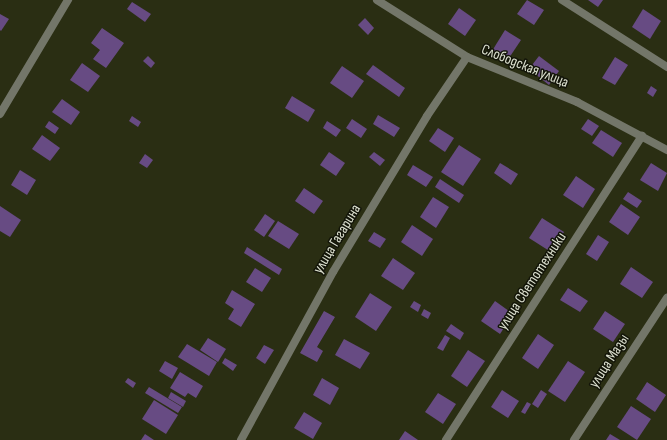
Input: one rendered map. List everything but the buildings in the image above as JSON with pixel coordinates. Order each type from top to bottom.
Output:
[{"type":"street","points":[[0,114],[68,0]]},
{"type":"street","name":"Слободская улица","points":[[377,0],[467,58],[577,102],[667,150]]},
{"type":"street","points":[[562,0],[667,67]]},
{"type":"street","name":"улица Гагарина","points":[[241,440],[333,272],[427,116],[467,58]]},
{"type":"street","name":"улица Светотехники","points":[[446,440],[642,136]]},
{"type":"street","name":"улица Мазы","points":[[574,440],[667,298]]}]
